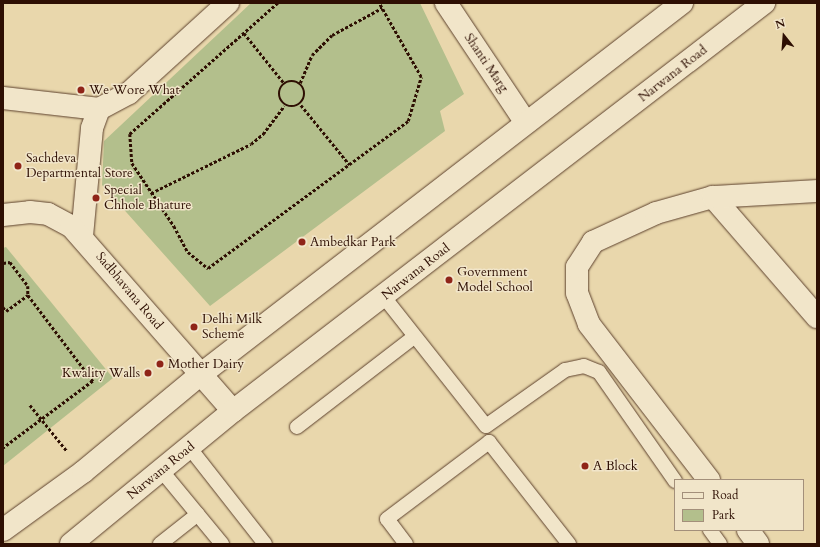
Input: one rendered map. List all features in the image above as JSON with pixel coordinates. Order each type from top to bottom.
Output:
[{"type":"main road","points":[[3,98],[99,109],[129,94],[228,3]]},
{"type":"main road","name":"Shanti Marg","points":[[446,3],[526,123]]},
{"type":"main road","points":[[3,530],[83,472],[200,375],[682,3]]},
{"type":"main road","name":"Narwana Road","points":[[71,544],[233,411],[384,297],[764,3]]},
{"type":"main road","points":[[82,236],[92,128],[99,109]]},
{"type":"main road","points":[[708,479],[589,324],[577,293],[577,267],[593,242],[656,213],[713,197],[817,191]]},
{"type":"main road","points":[[713,197],[817,317]]},
{"type":"main road","name":"Sadbhavana Road","points":[[3,214],[30,212],[48,214],[61,218],[82,236],[200,375],[233,411]]},
{"type":"main road","points":[[749,531],[758,544]]},
{"type":"lane","points":[[384,297],[414,337],[486,426],[565,370],[584,366],[599,372],[674,479]]},
{"type":"lane","points":[[297,427],[414,337]]},
{"type":"lane","points":[[406,544],[386,519],[489,442],[569,544]]},
{"type":"lane","points":[[189,447],[265,544]]},
{"type":"lane","points":[[161,470],[183,499],[198,514],[222,544]]},
{"type":"lane","points":[[160,544],[198,514]]},
{"type":"lane","points":[[711,531],[720,544]]},
{"type":"path","points":[[278,3],[130,134],[132,163],[188,252],[208,268],[408,121],[421,77],[379,3]]},
{"type":"path","points":[[300,83],[312,55],[332,36],[382,8]]},
{"type":"path","points":[[244,33],[284,83]]},
{"type":"path","points":[[292,80],[300,83],[306,95],[301,105],[292,108],[284,106],[278,94],[284,83],[292,80]]},
{"type":"path","points":[[301,105],[350,165]]},
{"type":"path","points":[[151,193],[251,144],[263,134],[284,106]]},
{"type":"path","points":[[3,263],[10,262],[24,280],[28,286],[28,295],[93,381],[3,448]]},
{"type":"path","points":[[3,307],[6,311],[28,295]]},
{"type":"path","points":[[30,405],[50,428]]},
{"type":"green space","points":[[251,3],[420,3],[464,94],[440,111],[445,131],[210,306],[102,185],[104,141]]},
{"type":"green space","points":[[6,247],[113,378],[3,466],[3,248]]},
{"type":"place","name":"We Wore What","points":[[81,90]]},
{"type":"place","name":"Sachdeva Departmental Store","points":[[18,166]]},
{"type":"place","name":"Special Chhole Bhature","points":[[96,198]]},
{"type":"place","name":"Ambedkar Park","points":[[302,242]]},
{"type":"place","name":"Government Model School","points":[[449,280]]},
{"type":"place","name":"Delhi Milk Scheme","points":[[194,327]]},
{"type":"place","name":"Mother Dairy","points":[[160,364]]},
{"type":"place","name":"Kwality Walls","points":[[148,373]]},
{"type":"place","name":"A Block","points":[[585,466]]}]
